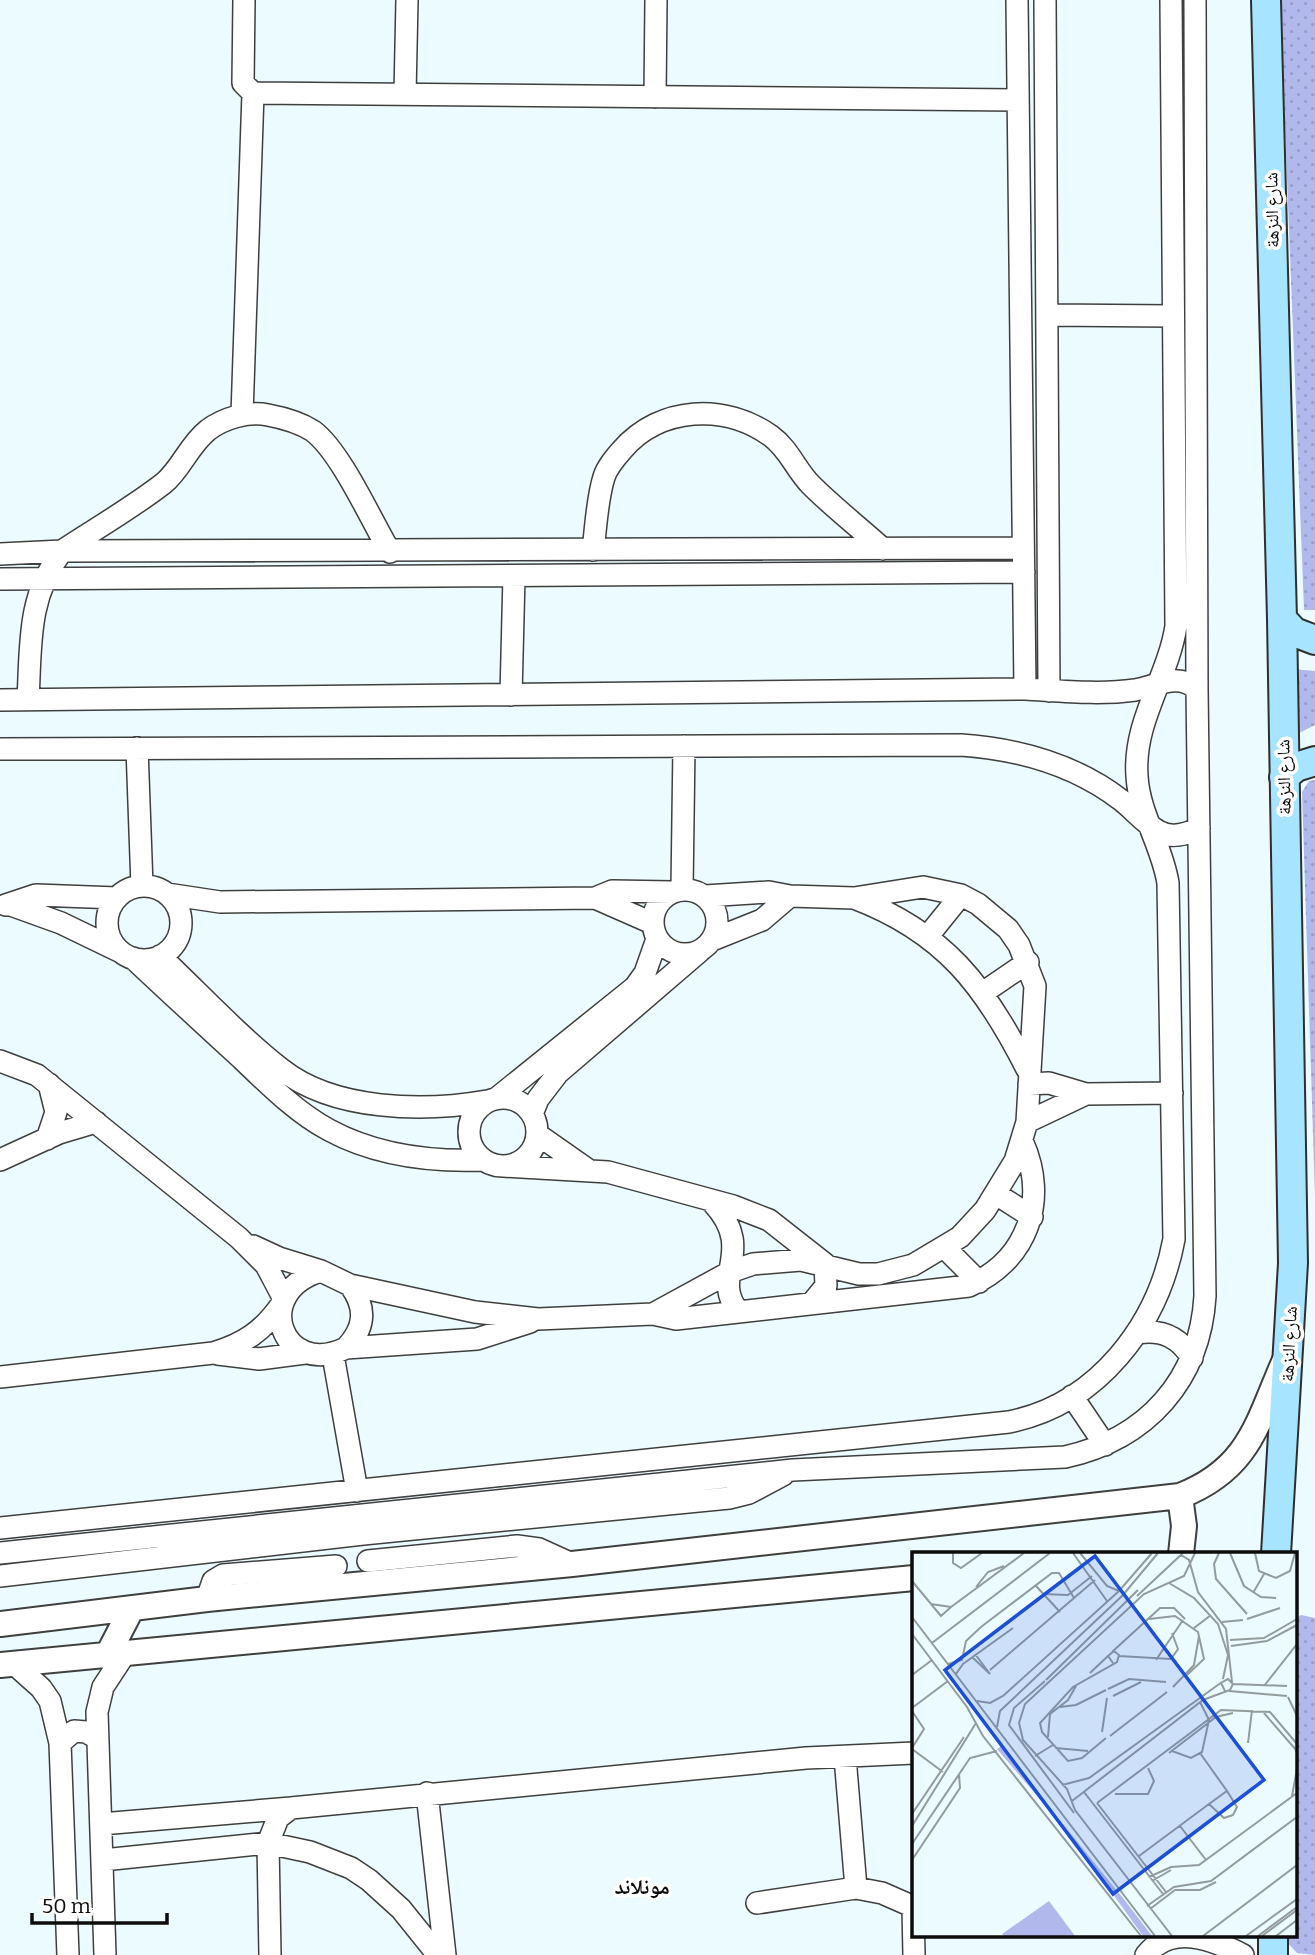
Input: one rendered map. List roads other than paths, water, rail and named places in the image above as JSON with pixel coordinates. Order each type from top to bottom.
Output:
[{"type":"main road","name":"شارع النزهة","points":[[1266,0],[1282,619],[1293,1263],[1276,1552]]},
{"type":"main road","points":[[1282,619],[1294,632],[1315,640]]},
{"type":"main road","points":[[1284,777],[1296,767],[1315,761]]},
{"type":"street","points":[[244,0],[243,83],[253,93],[1018,100]]},
{"type":"street","points":[[405,94],[407,0]]},
{"type":"street","points":[[655,96],[656,0]]},
{"type":"street","points":[[1017,0],[1025,689]]},
{"type":"street","points":[[1045,0],[1049,691]]},
{"type":"street","points":[[0,1528],[1009,1422],[1043,1412],[1072,1396],[1115,1361],[1138,1333],[1162,1288],[1174,1239],[1168,883],[1165,862],[1140,799],[1137,752],[1148,706],[1170,656],[1176,626],[1171,0]]},
{"type":"street","points":[[0,1553],[793,1470],[1065,1457],[1105,1445],[1142,1425],[1158,1411],[1178,1386],[1192,1358],[1202,1328],[1205,1296],[1196,689],[1195,0]]},
{"type":"street","points":[[242,415],[253,93]]},
{"type":"street","points":[[1048,315],[1173,316]]},
{"type":"street","points":[[593,550],[604,476],[615,458],[628,443],[654,425],[683,415],[704,413],[741,419],[774,438],[788,452],[810,484],[883,549]]},
{"type":"street","points":[[28,700],[32,624],[42,580],[62,551],[166,481],[188,450],[208,430],[242,415],[261,414],[289,419],[313,432],[333,452],[390,552]]},
{"type":"street","points":[[0,554],[62,551],[1023,548]]},
{"type":"street","points":[[0,579],[1024,572]]},
{"type":"street","points":[[511,695],[514,576]]},
{"type":"street","points":[[0,700],[1025,689],[1112,692],[1182,680],[1196,689]]},
{"type":"street","points":[[677,891],[684,746]]},
{"type":"street","points":[[0,749],[995,747],[1029,754],[1082,776],[1121,800],[1158,831],[1172,835],[1186,834],[1199,828]]},
{"type":"street","points":[[137,748],[142,886]]},
{"type":"street","points":[[239,1238],[279,1258],[321,1271],[350,1285],[444,1307],[538,1319],[653,1314],[676,1319],[970,1286],[1007,1262],[1026,1233],[1032,1217],[1034,1179],[1025,1133],[1035,986],[1028,962],[1008,929],[994,915],[961,895],[923,887],[854,898],[790,896],[769,892],[705,896],[677,891],[612,891],[595,898],[220,902],[167,894],[142,886],[117,898],[111,906],[108,927],[110,937],[128,956],[276,1078],[379,1105],[451,1108],[492,1100],[517,1101],[534,1124],[587,1169]]},
{"type":"street","points":[[677,891],[657,905],[645,973],[612,1017],[558,1073],[538,1099],[530,1153],[513,1165],[493,1163],[476,1154],[468,1135],[472,1115],[612,1017],[706,945],[717,917],[705,896]]},
{"type":"street","points":[[167,894],[177,907],[180,931]]},
{"type":"street","points":[[6,905],[36,895],[117,898]]},
{"type":"street","points":[[928,936],[961,895]]},
{"type":"street","points":[[595,898],[654,931],[676,953],[706,945],[762,920],[790,896]]},
{"type":"street","points":[[854,898],[880,908],[928,936],[949,953],[984,992],[1028,1077],[1086,1094],[1172,1093]]},
{"type":"street","points":[[6,905],[61,923],[128,956],[159,956],[169,950],[180,931],[220,902]]},
{"type":"street","points":[[159,956],[326,1129],[376,1149],[429,1160],[587,1169],[644,1180],[713,1203],[733,1206],[769,1220],[825,1264],[827,1286],[812,1303]]},
{"type":"street","points":[[984,992],[1028,962]]},
{"type":"street","points":[[0,1061],[24,1068],[48,1084],[239,1238],[266,1265],[282,1302],[280,1319],[284,1333],[305,1353]]},
{"type":"street","points":[[47,1139],[56,1112],[48,1084]]},
{"type":"street","points":[[653,1314],[730,1272],[777,1260],[825,1264],[859,1273],[887,1273],[913,1265],[945,1248],[973,1224],[996,1194],[1025,1133],[1086,1094]]},
{"type":"street","points":[[0,1160],[47,1139],[96,1122]]},
{"type":"street","points":[[996,1194],[1032,1217]]},
{"type":"street","points":[[713,1203],[731,1228],[734,1257],[730,1272],[729,1297],[738,1311]]},
{"type":"street","points":[[945,1248],[979,1282]]},
{"type":"street","points":[[0,1377],[213,1353],[234,1347],[253,1337],[269,1322],[297,1281],[321,1271]]},
{"type":"street","points":[[350,1285],[359,1297],[362,1325],[340,1352],[357,1491]]},
{"type":"street","points":[[213,1353],[259,1359],[477,1339],[538,1319]]},
{"type":"street","points":[[1138,1333],[1163,1333],[1185,1347],[1192,1358]]},
{"type":"street","points":[[0,1625],[208,1599],[370,1573],[572,1564],[1180,1496],[1205,1486],[1227,1471],[1244,1451],[1290,1348]]},
{"type":"street","points":[[1072,1396],[1105,1445]]},
{"type":"street","points":[[0,1576],[363,1534],[729,1498],[748,1493],[793,1470]]},
{"type":"street","points":[[1180,1496],[1185,1526],[1181,1552]]},
{"type":"street","points":[[363,1534],[370,1573]]},
{"type":"street","points":[[332,1538],[337,1577]]},
{"type":"street","points":[[6,1664],[912,1578]]},
{"type":"street","points":[[105,1955],[97,1712],[103,1687],[132,1608]]},
{"type":"street","points":[[6,1664],[41,1688],[50,1701],[60,1743],[68,1955]]},
{"type":"street","points":[[60,1743],[74,1731],[86,1731],[97,1738]]},
{"type":"street","points":[[101,1824],[845,1756],[912,1753]]},
{"type":"street","points":[[845,1756],[856,1888]]},
{"type":"street","points":[[428,1793],[445,1955]]},
{"type":"street","points":[[270,1955],[268,1843],[278,1818],[291,1808]]},
{"type":"street","points":[[172,1818],[173,1852]]},
{"type":"street","points":[[103,1860],[268,1843],[331,1859],[369,1880],[401,1909],[438,1955]]},
{"type":"street","points":[[757,1903],[856,1888],[882,1893],[912,1906]]},
{"type":"street","points":[[1146,1955],[1161,1940],[1174,1938]]},
{"type":"street","points":[[1196,1938],[1215,1942],[1243,1955]]},
{"type":"district","name":"مونلاند","points":[[642,1887]]}]
